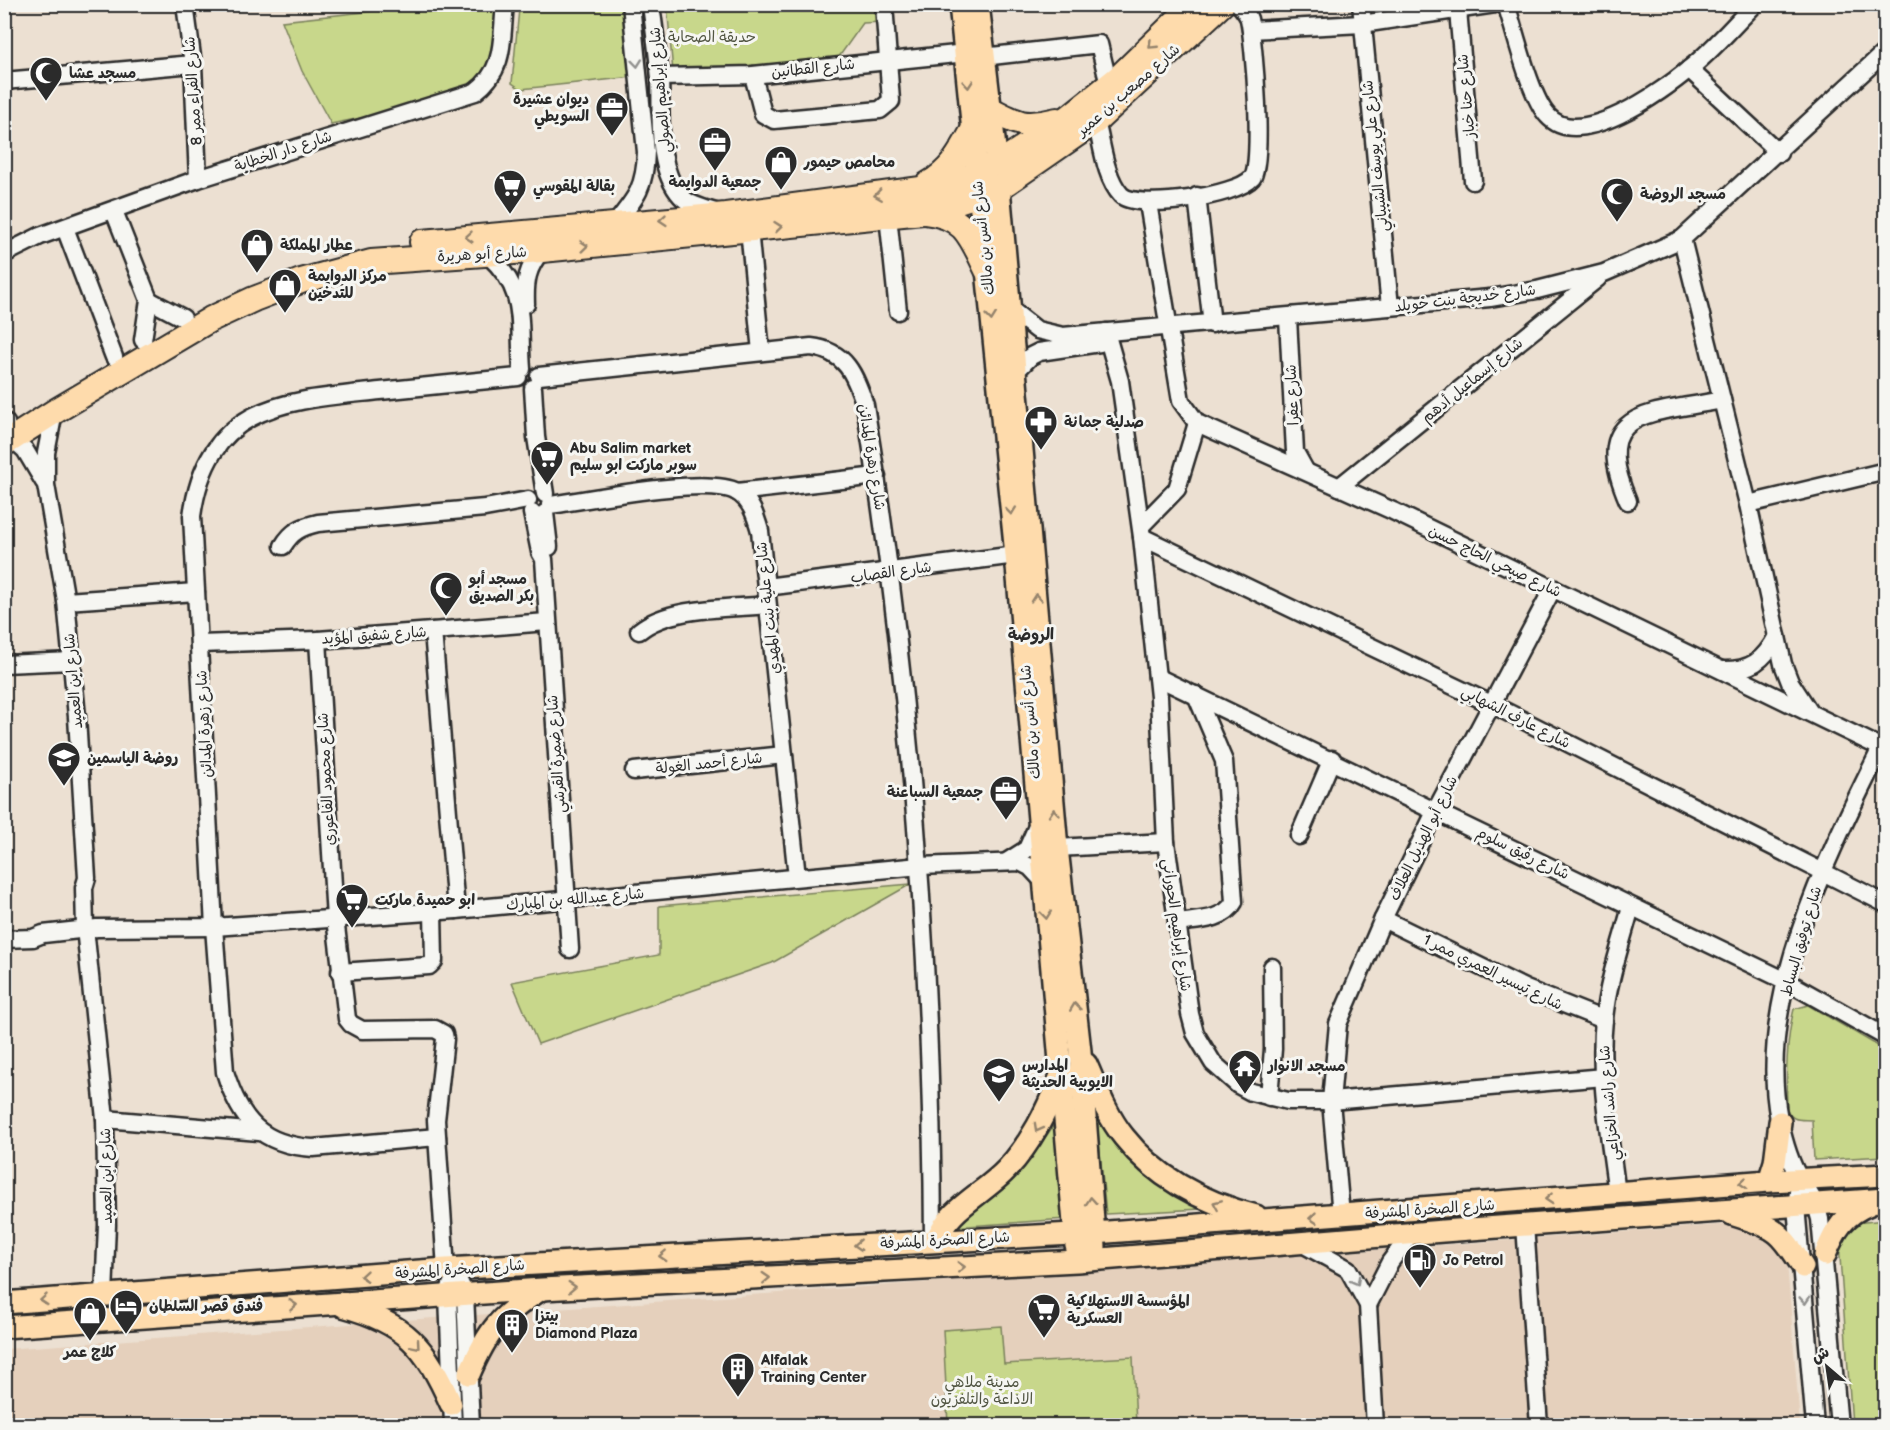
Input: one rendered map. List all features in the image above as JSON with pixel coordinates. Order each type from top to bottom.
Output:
[{"type":"highway","name":"شارع مصعب بن عمير","points":[[988,181],[1109,85],[1194,4]]},
{"type":"highway","name":"شارع مصعب بن عمير","points":[[988,181],[1096,121],[1222,4]]},
{"type":"highway","points":[[988,108],[1018,124],[1032,126],[1068,118]]},
{"type":"highway","points":[[972,132],[948,170],[922,201],[953,218],[972,239],[987,270]]},
{"type":"highway","name":"شارع أبو هريرة","points":[[7,430],[54,412],[211,319],[254,299],[301,281],[370,262],[411,257],[488,255],[888,216],[922,201],[988,181]]},
{"type":"highway","name":"شارع أبو هريرة","points":[[7,430],[114,357],[183,318],[256,283],[344,254],[398,244],[615,224],[922,201]]},
{"type":"main road","name":"شارع أنس بن مالك","points":[[960,4],[988,108],[987,270],[1016,555],[1043,881],[1062,1074],[1085,1233]]},
{"type":"main road","name":"شارع أنس بن مالك","points":[[978,4],[972,132],[988,181],[1009,308],[1056,848],[1080,1051],[1086,1260]]},
{"type":"main road","points":[[1080,1051],[1112,1118],[1124,1137],[1144,1158],[1198,1196],[1228,1209],[1274,1221]]},
{"type":"main road","points":[[934,1241],[946,1221],[991,1185],[1031,1139],[1062,1074]]},
{"type":"main road","points":[[1769,1181],[1775,1162],[1780,1122]]},
{"type":"main road","name":"شارع الصخرة المشرفة","points":[[4,1303],[104,1295],[456,1280],[934,1241],[1274,1221],[1769,1181],[1886,1175]]},
{"type":"main road","points":[[1826,1255],[1834,1231],[1845,1218],[1857,1209],[1884,1199]]},
{"type":"main road","name":"شارع الصخرة المشرفة","points":[[4,1327],[328,1302],[456,1280],[542,1289],[1086,1260],[1884,1199]]},
{"type":"main road","points":[[1720,1210],[1773,1228],[1784,1238],[1803,1268]]},
{"type":"main road","points":[[469,1374],[481,1346],[499,1320],[542,1289]]},
{"type":"main road","points":[[328,1302],[383,1319],[399,1328],[427,1358],[452,1415]]},
{"type":"street","name":"شارع الفراء ممر 8","points":[[186,4],[194,64],[198,178]]},
{"type":"street","name":"شارع دار الخطابة","points":[[4,254],[40,236],[114,211],[198,178],[476,92],[489,81],[497,69],[505,4]]},
{"type":"street","name":"شارع إبراهيم الصولي","points":[[615,224],[637,198],[643,186],[646,171],[631,4]]},
{"type":"street","name":"شارع إبراهيم الصولي","points":[[651,4],[660,77],[663,142],[674,184],[688,202],[726,215]]},
{"type":"street","points":[[753,75],[763,114],[774,120],[880,110],[891,101],[884,4]]},
{"type":"street","points":[[1096,121],[1114,184],[1121,195],[1130,201],[1148,203],[1197,196],[1242,186],[1253,177],[1258,165],[1251,30],[1248,16],[1239,4]]},
{"type":"street","name":"شارع علي يوسف الشيباني","points":[[1361,4],[1390,307]]},
{"type":"street","points":[[1251,30],[1362,24],[1495,4]]},
{"type":"street","points":[[1506,4],[1538,101],[1547,116],[1559,125],[1585,128],[1604,122],[1641,102],[1689,69],[1755,4]]},
{"type":"street","name":"شارع حنا خباز","points":[[1458,10],[1473,181]]},
{"type":"street","name":"شارع القطانين","points":[[660,77],[753,75],[888,60],[1099,44],[1109,85]]},
{"type":"street","name":"شارع خديجة بنت خويلد","points":[[1015,372],[1031,356],[1039,352],[1113,336],[1172,328],[1490,298],[1537,290],[1604,273],[1682,239],[1779,153],[1886,51]]},
{"type":"street","points":[[4,81],[194,64]]},
{"type":"street","points":[[1689,69],[1779,153]]},
{"type":"street","points":[[1197,196],[1212,324]]},
{"type":"street","points":[[1142,532],[1176,489],[1197,423],[1181,401],[1172,328],[1148,203]]},
{"type":"street","points":[[114,211],[149,300],[143,340]]},
{"type":"street","points":[[888,216],[898,311]]},
{"type":"street","points":[[65,228],[114,357]]},
{"type":"street","points":[[749,230],[762,351]]},
{"type":"street","points":[[1682,239],[1748,504],[1786,673],[1811,713]]},
{"type":"street","name":"شارع ضمرة القرشي","points":[[527,377],[525,285],[528,268],[542,250]]},
{"type":"street","name":"شارع ضمرة القرشي","points":[[488,255],[508,275],[519,306],[539,503],[549,550],[544,559],[547,622],[570,949]]},
{"type":"street","name":"شارع إسماعيل أدهم","points":[[1339,487],[1604,273]]},
{"type":"street","points":[[149,300],[183,318]]},
{"type":"street","name":"شارع خديجة بنت خويلد","points":[[1009,308],[1045,334],[1113,336]]},
{"type":"street","name":"شارع عفرا","points":[[1288,318],[1295,452],[1305,470]]},
{"type":"street","name":"شارع إبراهيم الحوراني","points":[[1113,336],[1123,363],[1120,381],[1142,532],[1157,677],[1166,842],[1190,1014],[1202,1049],[1213,1063],[1238,1085],[1269,1097],[1288,1101],[1331,1101],[1604,1077]]},
{"type":"street","name":"شارع زهرة المدائن","points":[[437,1137],[313,1148],[277,1142],[259,1132],[239,1107],[225,1072],[214,927],[192,516],[196,487],[207,461],[223,439],[245,421],[273,405],[312,398],[811,347],[836,354],[852,371],[865,405],[877,476],[920,866],[928,1010],[934,1241]]},
{"type":"street","points":[[1628,501],[1620,483],[1616,446],[1619,433],[1625,424],[1641,417],[1722,400]]},
{"type":"street","name":"شارع ابن العميد","points":[[54,412],[46,453],[46,485],[66,601],[87,878],[92,886],[91,933],[99,975],[93,985],[105,1119],[107,1225],[104,1295]]},
{"type":"street","name":"شارع صبحي الحاج حسن","points":[[1197,423],[1305,470],[1883,749]]},
{"type":"street","name":"شارع ابن العميد","points":[[7,430],[33,462],[46,485]]},
{"type":"street","points":[[1748,504],[1886,471]]},
{"type":"street","points":[[283,546],[290,534],[302,527],[318,523],[694,487],[713,487],[737,492],[877,476]]},
{"type":"street","name":"شارع علية بنت المهدي","points":[[737,492],[748,502],[756,516],[766,587],[797,877]]},
{"type":"street","name":"شارع عارف الشهابي","points":[[1142,532],[1491,704],[1886,904]]},
{"type":"street","name":"شارع القصاب","points":[[766,587],[1016,555]]},
{"type":"street","name":"شارع أبو الهذيل العلاف","points":[[1341,1215],[1331,1101],[1338,1024],[1383,919],[1436,810],[1553,588]]},
{"type":"street","points":[[66,601],[196,592]]},
{"type":"street","points":[[639,631],[656,620],[672,614],[767,604]]},
{"type":"street","name":"شارع شفيق المؤيد","points":[[200,645],[318,640],[547,622]]},
{"type":"street","points":[[433,631],[456,910]]},
{"type":"street","points":[[1717,670],[1738,670],[1753,666],[1765,657],[1777,636]]},
{"type":"street","name":"شارع محمود الفاعوري","points":[[318,640],[334,918]]},
{"type":"street","points":[[4,664],[72,661]]},
{"type":"street","name":"شارع رفيق سلوم","points":[[1157,677],[1332,759],[1786,981],[1886,1037]]},
{"type":"street","points":[[1178,923],[1221,915],[1229,911],[1234,902],[1224,761],[1196,695]]},
{"type":"street","name":"شارع توفيق البساط","points":[[1800,1179],[1780,1122],[1775,1076],[1786,981],[1822,872],[1883,749]]},
{"type":"street","name":"شارع أحمد الغولة","points":[[634,771],[784,754]]},
{"type":"street","points":[[1299,836],[1332,759]]},
{"type":"street","points":[[1008,861],[1027,849],[1038,823]]},
{"type":"street","points":[[1056,848],[1166,842]]},
{"type":"street","name":"شارع عبدالله بن المبارك","points":[[4,939],[91,933],[131,933],[142,929],[214,927],[456,910],[920,866],[1008,861],[1030,867],[1043,881]]},
{"type":"street","name":"شارع راشد الخزاعي","points":[[1617,1194],[1604,1077],[1604,1020],[1613,973],[1631,907]]},
{"type":"street","points":[[340,972],[429,966],[434,961],[433,911]]},
{"type":"street","points":[[334,918],[347,1019],[356,1028],[435,1029],[444,1034],[437,1137],[469,1374],[471,1425]]},
{"type":"street","name":"شارع تيسير العمري ممر 1","points":[[1383,919],[1526,989],[1604,1020]]},
{"type":"street","points":[[1269,1097],[1273,1049],[1272,967]]},
{"type":"street","points":[[105,1119],[259,1132]]},
{"type":"street","points":[[1800,1179],[1826,1255],[1839,1425]]},
{"type":"street","points":[[1807,1205],[1803,1268],[1815,1425]]},
{"type":"street","points":[[1525,1225],[1539,1425]]},
{"type":"street","points":[[1368,1305],[1390,1262],[1411,1234]]},
{"type":"street","points":[[1301,1243],[1346,1266],[1368,1305],[1375,1425]]},
{"type":"street","points":[[452,1415],[456,1280]]},
{"type":"shaded area","points":[[1733,1224],[1769,1231],[1787,1263],[1800,1425],[5,1426],[5,1349]]},
{"type":"green space","points":[[429,5],[498,5],[494,53],[486,77],[475,86],[437,101],[331,124],[302,71],[282,21]]},
{"type":"green space","points":[[523,5],[625,5],[633,77],[521,89],[512,83],[519,9]]},
{"type":"green space","name":"حديقة الصحابة","points":[[667,5],[880,5],[881,22],[863,23],[836,61],[673,72]]},
{"type":"green space","points":[[911,884],[772,963],[538,1044],[512,982],[659,955],[659,906]]},
{"type":"green space","points":[[1808,1005],[1885,1050],[1885,1156],[1814,1160],[1812,1120],[1797,1119],[1789,1113],[1787,1109],[1787,1072],[1791,1021],[1794,1009]]},
{"type":"green space","points":[[1059,1117],[1066,1219],[953,1227],[986,1202],[1012,1178],[1036,1151]]},
{"type":"green space","points":[[1097,1121],[1146,1169],[1201,1209],[1106,1214]]},
{"type":"green space","points":[[1885,1220],[1885,1425],[1852,1425],[1839,1243],[1855,1223]]},
{"type":"green space","name":"مدينة ملاهي الاذاعة والتلفزيون","points":[[1001,1326],[1004,1364],[1133,1357],[1136,1425],[948,1425],[943,1330]]},
{"type":"place","name":"مسجد عشا","points":[[46,102]]},
{"type":"place","name":"ديوان عشيرة السويطي","points":[[612,137]]},
{"type":"place","name":"جمعية الدوايمة","points":[[715,172]]},
{"type":"place","name":"محامص حيمور","points":[[781,191]]},
{"type":"place","name":"بقالة المقوسي","points":[[510,215]]},
{"type":"place","name":"مسجد الروضة","points":[[1617,223]]},
{"type":"place","name":"عطار المملكة","points":[[257,274]]},
{"type":"place","name":"مركز الدوايمة للتدخين","points":[[285,314]]},
{"type":"place","name":"صدلية جمانة","points":[[1041,451]]},
{"type":"place","name":"Abu Salim market سوبر ماركت ابو سليم","points":[[547,486]]},
{"type":"place","name":"مسجد أبو بكر الصديق","points":[[446,617]]},
{"type":"place","name":"روضة الياسمين","points":[[64,787]]},
{"type":"place","name":"جمعية السباعنة","points":[[1006,821]]},
{"type":"place","name":"ابو حميدة ماركت","points":[[352,929]]},
{"type":"place","name":"مسجد الانوار","points":[[1245,1095]]},
{"type":"place","name":"المدارس الايوبية الحديثة","points":[[999,1103]]},
{"type":"place","name":"Jo Petrol","points":[[1420,1289]]},
{"type":"place","name":"فندق قصر السلطان","points":[[126,1335]]},
{"type":"place","name":"المؤسسة الاستهلاكية العسكرية","points":[[1044,1339]]},
{"type":"place","name":"كلاج عمر","points":[[90,1342]]},
{"type":"place","name":"بيتزا Diamond Plaza","points":[[512,1354]]},
{"type":"place","name":"Alfalak Training Center","points":[[738,1398]]},
{"type":"district","name":"الروضة","points":[[1031,634]]}]
